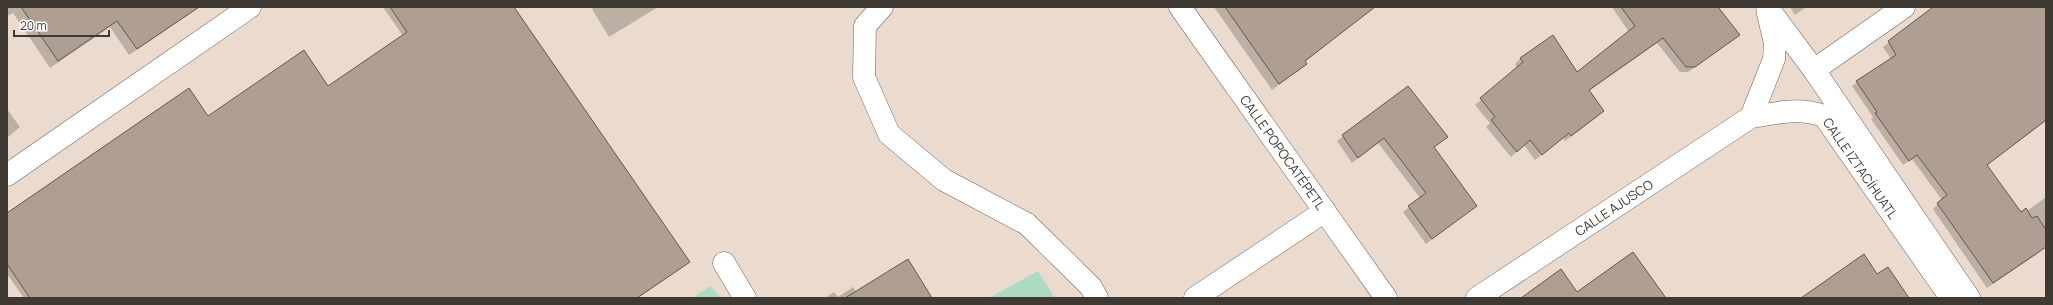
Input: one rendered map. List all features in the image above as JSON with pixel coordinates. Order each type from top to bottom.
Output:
[{"type":"street","points":[[7,175],[250,7]]},
{"type":"street","points":[[882,7],[865,26],[864,77],[889,134],[944,180],[1027,224],[1091,287],[1097,298]]},
{"type":"street","name":"CALLE POPOCATÉPETL","points":[[1180,7],[1386,298]]},
{"type":"street","name":"CALLE IZTACÍHUATL","points":[[1766,7],[1814,70],[1970,298]]},
{"type":"street","name":"CALLE IZTACÍHUATL","points":[[1751,117],[1774,59],[1775,43],[1766,7]]},
{"type":"street","points":[[1814,70],[1904,7]]},
{"type":"street","name":"CALLE IZTACÍHUATL","points":[[1751,117],[1793,110],[1809,111],[1824,116],[1951,298]]},
{"type":"street","name":"CALLE AJUSCO","points":[[1477,298],[1751,117]]},
{"type":"street","points":[[1195,298],[1325,211]]},
{"type":"street","points":[[724,263],[746,298]]},
{"type":"green space","points":[[1038,271],[1055,298],[989,298]]},
{"type":"green space","points":[[710,286],[722,298],[692,298]]},
{"type":"building","points":[[21,7],[199,7],[137,49],[117,21],[58,61]]},
{"type":"building","points":[[390,7],[514,7],[690,262],[637,298],[30,298],[7,264],[7,213],[189,88],[208,116],[304,50],[328,86],[407,32]]},
{"type":"building","points":[[1225,7],[1375,7],[1305,61],[1307,64],[1279,84]]},
{"type":"building","points":[[1621,7],[1718,7],[1740,35],[1695,67],[1686,67],[1663,38],[1589,90],[1604,111],[1571,136],[1569,133],[1542,155],[1530,140],[1517,152],[1491,120],[1495,117],[1480,98],[1523,62],[1520,58],[1553,35],[1577,72],[1635,26]]},
{"type":"building","points":[[1933,7],[2046,7],[2046,120],[1987,165],[2021,212],[2026,208],[2032,218],[2037,216],[2046,230],[2046,247],[1993,283],[1937,203],[1947,195],[1917,155],[1909,161],[1875,113],[1877,112],[1856,81],[1896,55],[1888,41]]},
{"type":"building","points":[[1408,86],[1448,137],[1434,147],[1477,206],[1432,239],[1408,206],[1426,193],[1384,138],[1358,158],[1342,135]]},
{"type":"building","points":[[1633,252],[1666,298],[1521,298],[1561,269],[1577,292]]},
{"type":"building","points":[[1864,254],[1877,274],[1888,267],[1909,298],[1801,298]]},
{"type":"building","points":[[908,259],[932,298],[845,298]]}]
